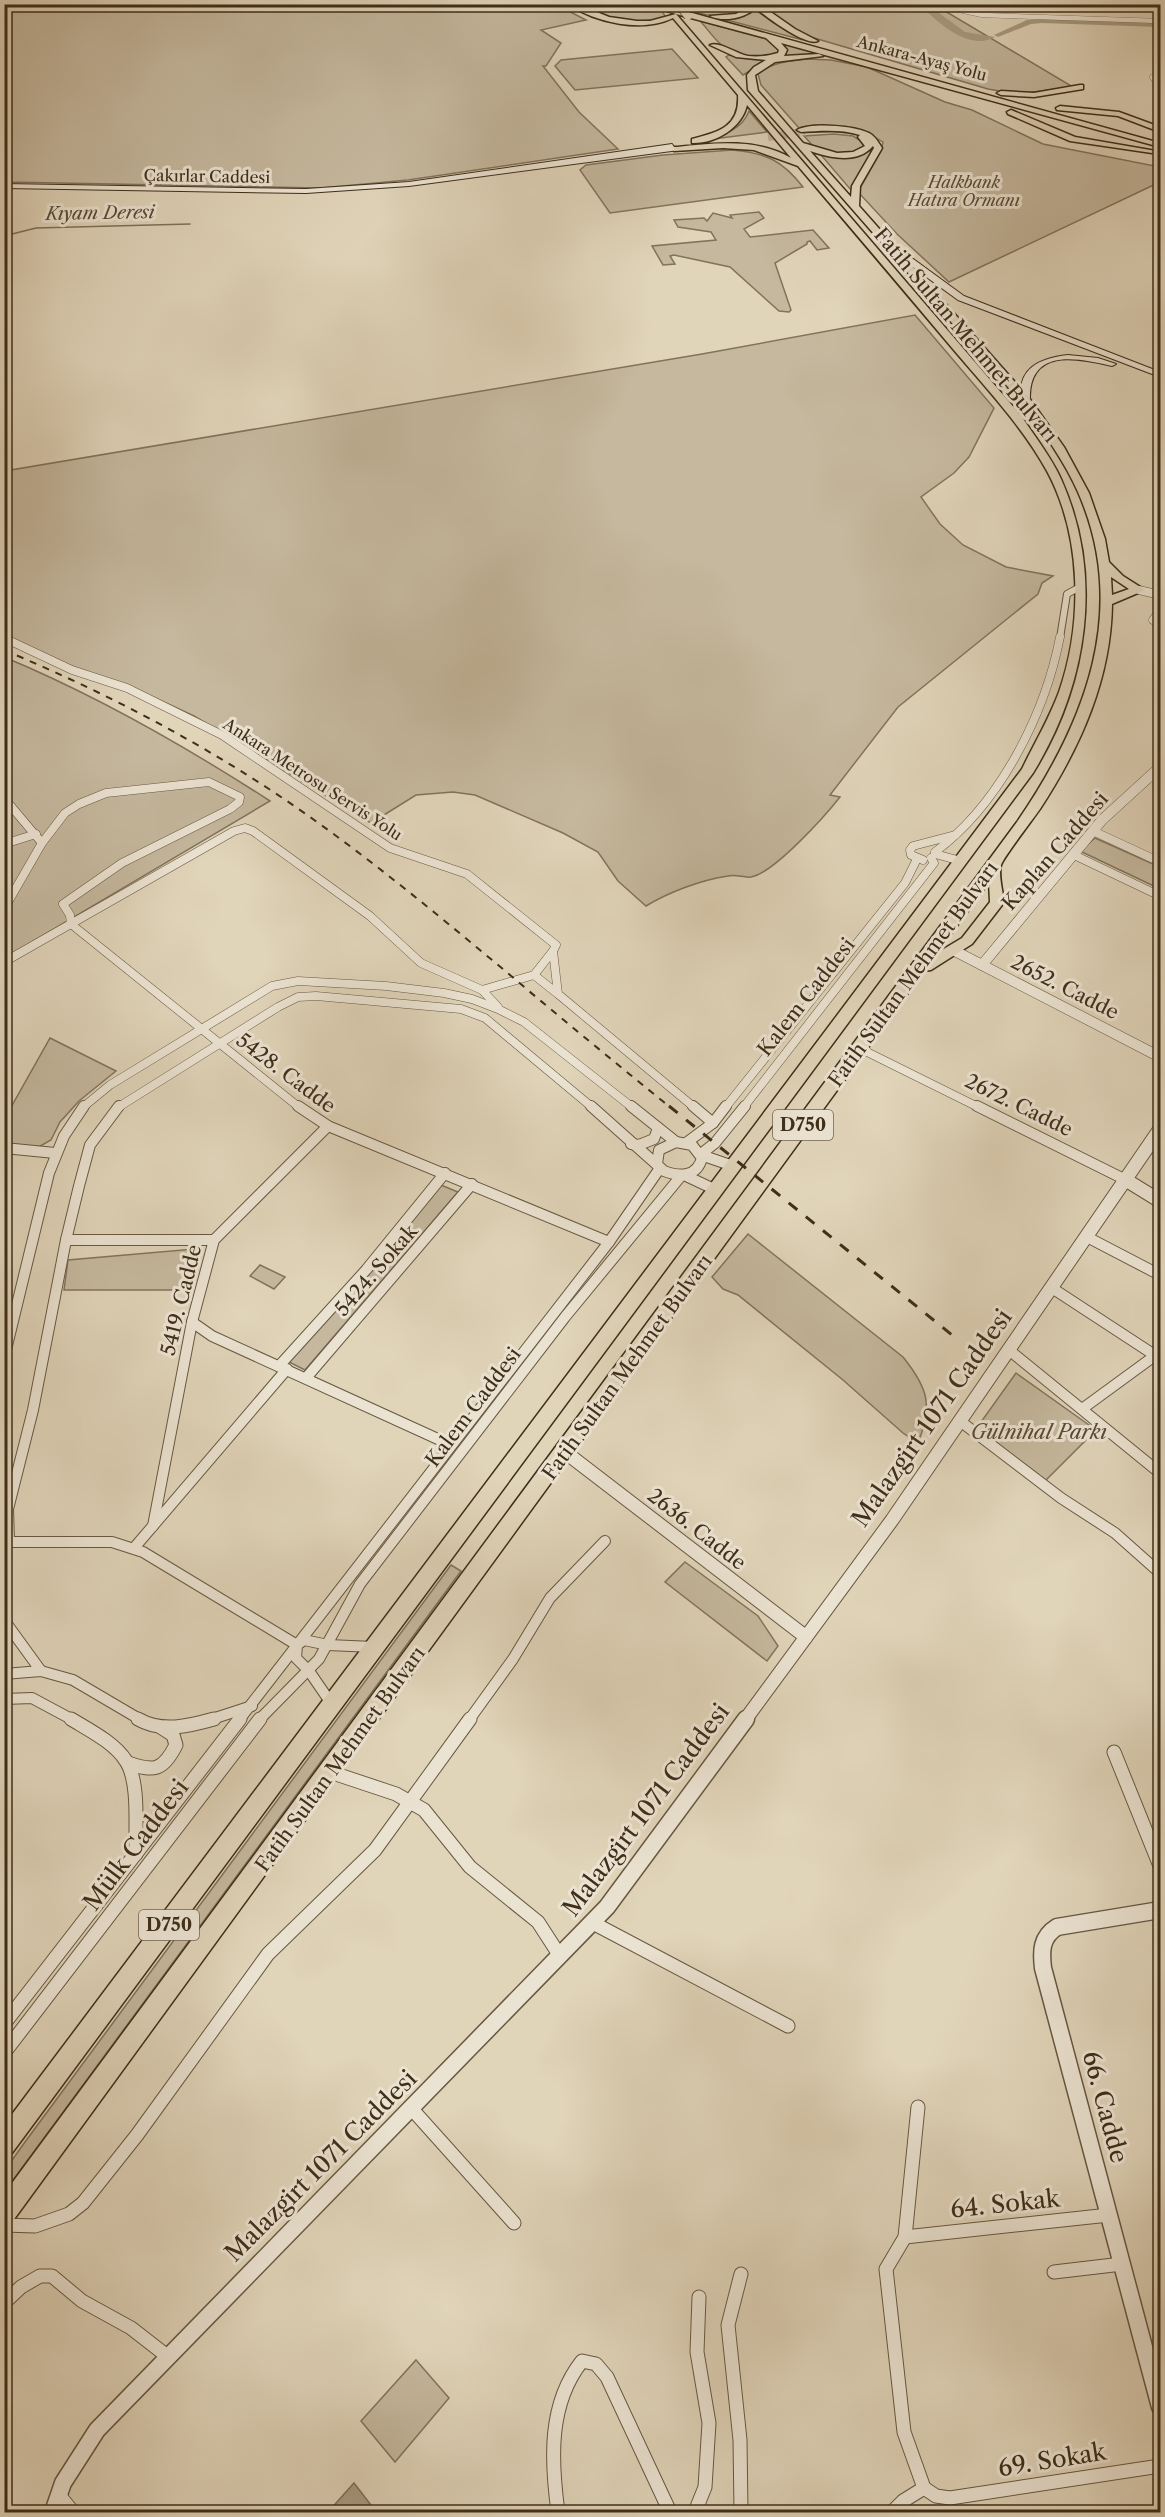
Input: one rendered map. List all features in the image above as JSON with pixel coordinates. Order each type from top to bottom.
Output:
[{"type":"highway","points":[[564,4],[592,18],[666,30]]},
{"type":"highway","points":[[571,4],[598,16],[639,23],[662,22],[678,10]]},
{"type":"highway","points":[[648,5],[728,17],[740,15],[749,10],[745,4]]},
{"type":"highway","points":[[754,4],[798,34],[881,63]]},
{"type":"highway","points":[[678,10],[766,38],[781,45],[783,52],[768,58],[747,58],[714,45]]},
{"type":"highway","name":"Fatih Sultan Mehmet Bulvarı","points":[[4,2145],[1028,770],[1064,692],[1076,652],[1081,612],[1080,587],[1075,537],[1067,506],[1054,475],[1018,419],[810,174],[714,45],[678,10]]},
{"type":"highway","name":"Fatih Sultan Mehmet Bulvarı","points":[[4,2214],[566,1452],[994,864],[1052,780],[1098,679],[1109,601],[1105,564],[1086,496],[1053,434],[855,205],[802,135],[727,77],[678,10]]},
{"type":"highway","name":"Ankara-Ayaş Yolu","points":[[678,10],[985,91],[1028,106]]},
{"type":"highway","name":"Ankara-Ayaş Yolu","points":[[678,10],[862,63],[1084,121],[1161,145]]},
{"type":"highway","points":[[678,35],[727,77]]},
{"type":"highway","points":[[675,147],[710,136],[737,122],[744,111],[751,75],[759,67],[775,60],[819,56],[862,63]]},
{"type":"highway","points":[[938,83],[1066,137],[1161,153]]},
{"type":"highway","points":[[985,91],[1034,95],[1080,87]]},
{"type":"highway","points":[[1028,106],[1119,114],[1161,131]]},
{"type":"highway","points":[[1112,126],[1104,119],[1118,116],[1161,131]]},
{"type":"highway","name":"Ankara-Ayaş Yolu","points":[[1084,121],[1112,126],[1161,140]]},
{"type":"highway","points":[[802,135],[849,130],[875,140],[878,148],[856,186],[855,205]]},
{"type":"highway","points":[[853,134],[866,140],[869,147],[858,154],[822,153],[802,135],[853,134]]},
{"type":"highway","points":[[675,147],[742,137]]},
{"type":"highway","points":[[675,147],[756,138]]},
{"type":"highway","points":[[675,147],[717,145],[762,149],[787,158],[810,174]]},
{"type":"highway","points":[[1105,564],[1119,578],[1138,590]]},
{"type":"highway","points":[[1109,601],[1122,594],[1138,590]]},
{"type":"highway","points":[[915,974],[967,941],[997,902],[994,864]]},
{"type":"main road","name":"Çakırlar Caddesi","points":[[4,186],[306,191],[409,184],[675,147]]},
{"type":"main road","points":[[891,246],[939,284],[961,298],[1161,375]]},
{"type":"main road","points":[[1026,401],[1023,387],[1030,372],[1043,362],[1066,357],[1102,360],[1161,384]]},
{"type":"street","points":[[948,4],[959,10],[982,15],[1161,21]]},
{"type":"street","points":[[1161,73],[1152,77],[1161,89]]},
{"type":"street","points":[[934,855],[955,835],[1007,771],[1042,706],[1059,647],[1067,594],[1080,587]]},
{"type":"street","points":[[1138,590],[1161,596]]},
{"type":"street","points":[[1157,621],[1161,610]]},
{"type":"street","name":"Ankara Metrosu Servis Yolu","points":[[4,638],[72,670],[127,688],[222,735],[390,848],[467,874],[555,945],[553,951]]},
{"type":"street","points":[[1042,706],[1057,709]]},
{"type":"street","name":"Kaplan Caddesi","points":[[982,965],[1092,831],[1161,767]]},
{"type":"street","points":[[4,909],[42,843],[65,813],[79,804],[106,793],[209,782],[240,797],[239,802],[230,809],[147,849],[88,884],[63,904],[71,924]]},
{"type":"street","points":[[4,798],[42,843]]},
{"type":"street","points":[[4,962],[234,831],[249,829],[370,916],[421,963],[482,990],[500,1009]]},
{"type":"street","points":[[1092,831],[1161,862]]},
{"type":"street","points":[[4,844],[36,834]]},
{"type":"street","points":[[934,855],[925,844],[955,835]]},
{"type":"street","name":"Kalem Caddesi","points":[[686,1143],[713,1123],[905,883],[917,859],[911,855],[911,848],[925,844]]},
{"type":"street","points":[[917,859],[934,855],[961,861]]},
{"type":"street","name":"Kalem Caddesi","points":[[701,1155],[715,1143],[738,1115],[934,863],[934,855]]},
{"type":"street","points":[[1074,855],[1161,896]]},
{"type":"street","name":"5428. Cadde","points":[[71,924],[219,1044],[309,1114],[328,1126],[609,1242]]},
{"type":"street","name":"2652. Cadde","points":[[953,950],[1161,1057]]},
{"type":"street","points":[[482,990],[534,975],[553,951]]},
{"type":"street","points":[[553,951],[558,994]]},
{"type":"street","points":[[534,975],[713,1123]]},
{"type":"street","points":[[4,1358],[55,1153],[83,1107],[110,1085],[272,986],[292,981],[437,991],[469,998],[500,1009],[524,1023],[676,1142]]},
{"type":"street","points":[[297,1645],[134,1548],[112,1542],[6,1544],[8,1509],[33,1410],[66,1240],[90,1145],[112,1113],[146,1086],[298,997],[316,996],[461,1009],[492,1022],[667,1173],[683,1176],[716,1190]]},
{"type":"street","name":"2672. Cadde","points":[[859,1048],[1126,1180],[1161,1201]]},
{"type":"street","name":"5419. Cadde","points":[[153,1526],[192,1323],[214,1240],[328,1126]]},
{"type":"street","points":[[631,1144],[639,1145],[654,1139],[658,1128]]},
{"type":"street","name":"Malazgirt 1071 Caddesi","points":[[52,2512],[79,2455],[97,2430],[593,1923],[619,1893],[892,1520],[1161,1129]]},
{"type":"street","points":[[659,1166],[656,1159],[659,1150],[676,1142],[686,1143],[697,1149],[701,1155],[733,1166]]},
{"type":"street","points":[[4,1148],[55,1153]]},
{"type":"street","points":[[683,1176],[700,1167],[701,1155]]},
{"type":"street","name":"Kalem Caddesi","points":[[297,1645],[609,1242],[650,1187],[659,1166]]},
{"type":"street","points":[[134,1548],[445,1173]]},
{"type":"street","name":"Kalem Caddesi","points":[[309,1671],[328,1645],[351,1596],[360,1584],[565,1317],[683,1176]]},
{"type":"street","name":"5424. Sokak","points":[[306,1378],[472,1184]]},
{"type":"street","points":[[1087,1237],[1161,1275]]},
{"type":"street","points":[[66,1240],[214,1240]]},
{"type":"street","points":[[1052,1288],[1158,1354],[1082,1409]]},
{"type":"street","points":[[192,1323],[212,1336],[451,1445]]},
{"type":"street","points":[[1009,1350],[1161,1473]]},
{"type":"street","points":[[960,1421],[1061,1498],[1114,1533],[1161,1573]]},
{"type":"street","name":"2636. Cadde","points":[[566,1452],[806,1636]]},
{"type":"street","points":[[4,2225],[35,2226],[69,2214],[83,2203],[137,2135],[268,1954],[375,1850],[513,1659],[550,1598],[605,1541]]},
{"type":"street","points":[[4,1620],[41,1671]]},
{"type":"street","points":[[297,1645],[304,1640],[328,1645],[376,1647]]},
{"type":"street","points":[[297,1645],[296,1658],[309,1671],[333,1706]]},
{"type":"street","name":"Mülk Caddesi","points":[[4,2024],[297,1645]]},
{"type":"street","points":[[4,1674],[41,1671],[72,1680],[140,1720],[162,1728],[173,1735],[176,1745],[169,1761],[159,1768],[146,1770],[128,1763]]},
{"type":"street","name":"Mülk Caddesi","points":[[4,2053],[258,1721],[309,1671]]},
{"type":"street","points":[[4,1698],[31,1698],[45,1703],[117,1749],[128,1763],[134,1795],[136,1854]]},
{"type":"street","points":[[162,1728],[211,1720],[252,1706]]},
{"type":"street","points":[[1114,1752],[1161,1866]]},
{"type":"street","points":[[330,1772],[417,1804],[436,1822],[475,1871],[530,1913],[543,1927],[560,1956]]},
{"type":"street","name":"66. Cadde","points":[[1161,1910],[1057,1927],[1049,1930],[1041,1946],[1043,1968],[1161,2407]]},
{"type":"street","points":[[593,1923],[788,2026]]},
{"type":"street","points":[[892,2512],[903,2501],[924,2488],[904,2432],[886,2268],[905,2237],[918,2107]]},
{"type":"street","points":[[411,2108],[514,2223]]},
{"type":"street","name":"64. Sokak","points":[[905,2237],[1109,2215]]},
{"type":"street","points":[[1054,2272],[1122,2264]]},
{"type":"street","points":[[741,2274],[728,2325],[740,2440],[741,2512]]},
{"type":"street","points":[[4,2303],[21,2287],[40,2276],[52,2276],[82,2301],[131,2328],[167,2356]]},
{"type":"street","points":[[695,2512],[705,2487],[709,2423],[697,2352],[699,2297]]},
{"type":"street","points":[[558,2512],[554,2489],[555,2443],[560,2399],[568,2379],[582,2361],[596,2364],[607,2377],[670,2512]]},
{"type":"street","name":"69. Sokak","points":[[924,2488],[936,2496],[950,2499],[1161,2466]]},
{"type":"street","points":[[59,2495],[73,2512]]},
{"type":"green space","points":[[5,5],[557,5],[586,20],[541,30],[561,43],[546,66],[543,66],[579,112],[618,149],[408,180],[321,188],[5,182]]},
{"type":"green space","points":[[574,5],[632,5],[662,11],[666,18],[641,21],[619,19]]},
{"type":"green space","points":[[684,5],[736,5],[742,9],[730,15],[713,16],[696,12]]},
{"type":"green space","points":[[756,5],[935,5],[1073,87],[1017,94],[988,89],[804,35]]},
{"type":"green space","points":[[750,7],[803,40],[723,19],[735,19],[751,13]]},
{"type":"green space","points":[[700,21],[770,40],[780,49],[779,52],[760,57],[733,52],[720,44]]},
{"type":"green space","points":[[781,43],[821,54],[761,64],[743,75],[726,57],[729,55],[766,60],[786,52]]},
{"type":"green space","points":[[672,49],[698,78],[575,90],[555,66],[561,60]]},
{"type":"green space","name":"Halkbank Hatıra Ormanı","points":[[807,59],[831,60],[867,67],[945,102],[972,110],[1043,144],[1160,167],[1160,182],[949,282],[897,234],[858,192],[881,151],[883,142],[863,132],[842,128],[799,128],[761,85],[758,74],[763,70],[781,63]]},
{"type":"green space","points":[[749,111],[767,132],[705,140],[725,134],[737,127]]},
{"type":"green space","points":[[834,134],[853,136],[866,144],[856,152],[834,154],[814,147],[804,136]]},
{"type":"green space","points":[[732,150],[754,153],[780,164],[803,187],[610,213],[580,170],[586,165],[663,155]]},
{"type":"green space","points":[[872,150],[851,190],[821,155],[849,157]]},
{"type":"green space","points":[[759,212],[764,218],[744,229],[750,237],[813,230],[829,248],[817,250],[810,241],[775,263],[791,310],[789,312],[779,311],[730,267],[674,255],[670,256],[675,264],[663,265],[652,246],[716,240],[711,232],[678,227],[674,220],[704,218],[707,221],[713,213],[732,218],[730,215]]},
{"type":"green space","points":[[915,315],[994,408],[969,457],[954,473],[921,497],[940,524],[963,545],[1006,567],[1053,576],[1042,583],[1038,594],[898,707],[830,795],[840,797],[833,806],[785,855],[761,873],[751,877],[731,876],[707,880],[675,891],[646,906],[618,881],[598,852],[563,833],[475,795],[453,792],[416,795],[371,823],[194,716],[140,691],[66,664],[5,636],[5,471],[702,354]]},
{"type":"green space","points":[[4,657],[107,705],[206,761],[270,801],[5,958]]},
{"type":"green space","points":[[1095,838],[1160,867],[1160,889],[1082,852],[1082,849]]},
{"type":"green space","points":[[50,1038],[116,1071],[79,1101],[60,1122],[51,1140],[37,1148],[5,1143],[5,1118]]},
{"type":"green space","points":[[441,1185],[458,1192],[305,1370],[289,1362]]},
{"type":"green space","points":[[748,1234],[903,1357],[918,1378],[926,1397],[926,1418],[918,1443],[903,1433],[843,1380],[738,1295],[723,1289],[712,1277]]},
{"type":"green space","points":[[194,1249],[187,1290],[64,1290],[68,1260]]},
{"type":"green space","points":[[260,1265],[285,1277],[274,1289],[250,1276]]},
{"type":"green space","name":"Gülnihal Parkı","points":[[1016,1373],[1096,1430],[1044,1482],[976,1429]]},
{"type":"green space","points":[[685,1562],[758,1616],[778,1646],[767,1661],[665,1582]]},
{"type":"green space","points":[[451,1565],[461,1571],[5,2191],[5,2170]]},
{"type":"green space","points":[[416,2360],[449,2398],[395,2462],[361,2421]]},
{"type":"shaded area","points":[[354,2483],[374,2509],[371,2512],[328,2512]]},
{"type":"waterway","points":[[922,4],[962,34],[971,37],[991,37]]},
{"type":"waterway","points":[[998,35],[1030,22],[1042,21],[1160,25]]},
{"type":"waterway","name":"Kıyam Deresi","points":[[12,234],[36,228],[190,224]]},
{"type":"tunnel","points":[[768,137],[805,132]]},
{"type":"railway","points":[[4,650],[73,680],[173,731],[301,810],[422,902],[671,1108]]},
{"type":"railway","points":[[669,1106],[957,1339]]}]
